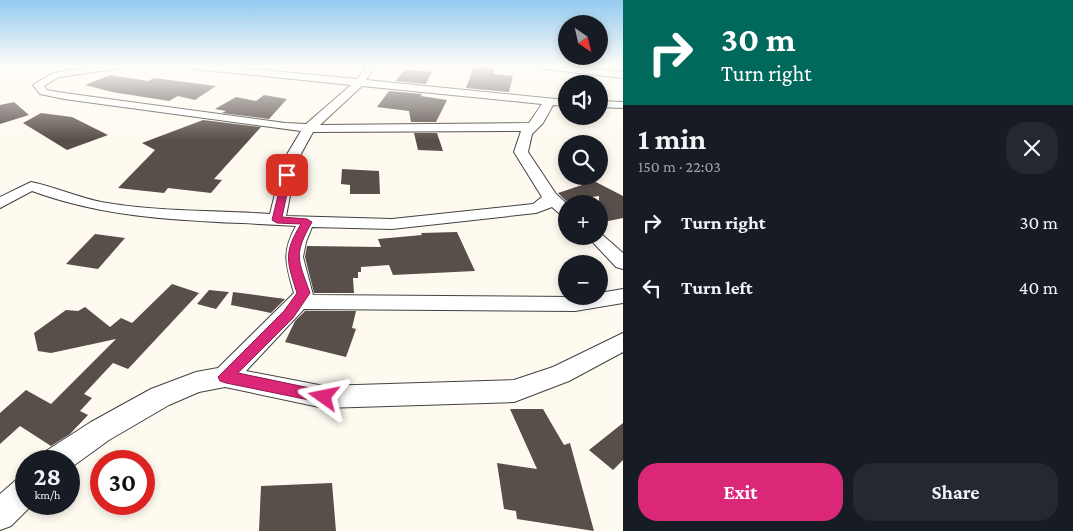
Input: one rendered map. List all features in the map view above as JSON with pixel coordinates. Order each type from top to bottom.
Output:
[{"type":"street","points":[[43,91],[64,96],[254,124],[309,128],[530,127],[540,121],[548,103]]},
{"type":"street","points":[[277,220],[290,161],[309,128],[350,91]]},
{"type":"street","points":[[433,91],[558,103]]},
{"type":"street","points":[[608,104],[623,105]]},
{"type":"street","points":[[530,127],[522,142],[522,152],[550,197],[558,204]]},
{"type":"street","points":[[0,203],[31,186],[73,201],[104,207],[191,217],[392,224],[536,208],[547,203],[550,197]]},
{"type":"street","points":[[226,377],[299,302],[304,293],[293,262],[292,252],[296,240],[307,222]]},
{"type":"street","points":[[604,245],[623,263]]},
{"type":"street","points":[[299,302],[575,304],[623,296]]},
{"type":"street","points":[[72,450],[100,431],[160,397],[196,382],[226,377],[324,397],[514,391],[561,374],[623,342]]},
{"type":"street","points":[[0,515],[15,501]]},
{"type":"building","points":[[107,91],[209,91],[195,100],[178,96],[169,101]]},
{"type":"building","points":[[389,91],[422,94],[421,96],[447,100],[436,122],[411,122],[409,111],[377,107]]},
{"type":"building","points":[[264,95],[287,99],[269,119],[222,113],[226,111],[215,109],[236,97],[256,101]]},
{"type":"building","points":[[14,102],[29,115],[0,124],[0,105]]},
{"type":"building","points":[[41,113],[72,117],[108,135],[67,150],[23,123]]},
{"type":"building","points":[[203,120],[261,127],[214,179],[222,180],[211,193],[168,188],[164,193],[118,188],[155,150],[142,143]]},
{"type":"building","points":[[414,133],[437,133],[443,151],[418,150]]},
{"type":"building","points":[[342,169],[379,171],[380,194],[350,194],[350,185],[341,184]]},
{"type":"building","points":[[582,185],[602,185],[623,196],[623,218],[608,221],[608,195],[560,195],[558,193]]},
{"type":"building","points":[[457,232],[475,271],[393,275],[389,265],[361,267],[361,272],[358,272],[358,278],[353,278],[354,293],[314,293],[305,257],[307,246],[381,247],[378,239],[422,235],[421,233]]},
{"type":"building","points":[[95,234],[125,238],[98,269],[66,264]]},
{"type":"building","points":[[172,284],[199,293],[128,369],[113,363],[84,394],[92,398],[80,411],[88,415],[70,434],[51,446],[20,426],[0,444],[0,413],[26,390],[51,404],[116,339],[51,353],[38,351],[34,333],[66,310],[78,311],[85,307],[110,327],[121,318],[132,323]]},
{"type":"building","points":[[209,290],[229,292],[216,309],[197,304]]},
{"type":"building","points":[[233,292],[285,299],[271,313],[231,305]]},
{"type":"building","points":[[305,311],[356,311],[352,328],[356,329],[346,357],[285,342],[295,321]]},
{"type":"building","points":[[510,409],[543,409],[564,445],[570,443],[594,531],[517,519],[516,511],[504,509],[497,463],[537,469]]},
{"type":"building","points":[[623,423],[623,460],[613,470],[589,450]]},
{"type":"building","points":[[332,483],[336,531],[259,531],[261,486]]},
{"type":"route","points":[[287,175],[277,220],[307,222],[296,240],[292,252],[293,262],[304,293],[289,314],[226,377],[324,397]]}]
